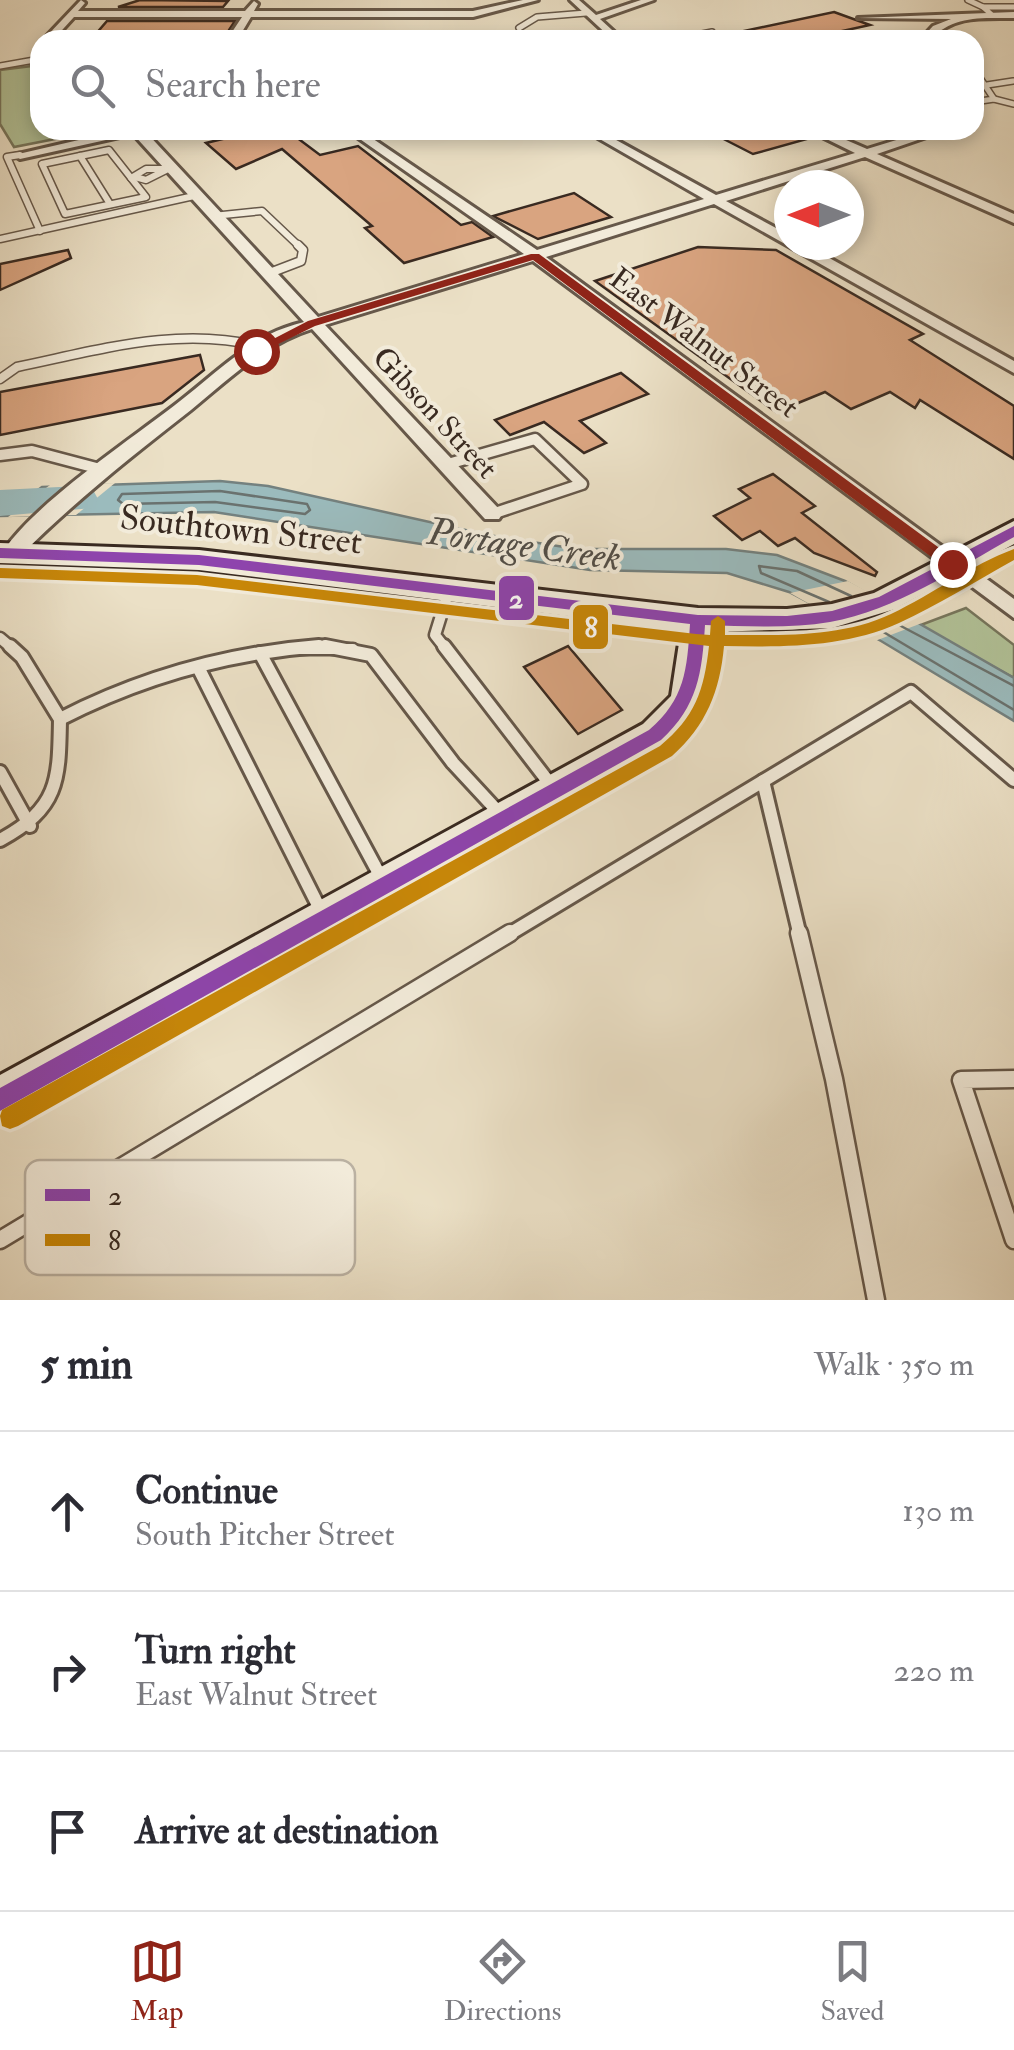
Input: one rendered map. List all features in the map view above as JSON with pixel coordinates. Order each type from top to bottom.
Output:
[{"type":"main road","name":"Southtown Street","points":[[7,552],[199,560],[698,620],[787,621],[832,616],[884,601],[1014,532]]},
{"type":"main road","points":[[0,1100],[557,792],[665,725],[683,708],[692,677],[698,620]]},
{"type":"street","points":[[56,30],[84,0]]},
{"type":"street","points":[[238,30],[257,0]]},
{"type":"street","points":[[430,14],[434,0]]},
{"type":"street","points":[[70,14],[485,13],[534,0]]},
{"type":"street","points":[[574,0],[606,30]]},
{"type":"street","points":[[589,16],[650,0]]},
{"type":"street","points":[[938,0],[986,12]]},
{"type":"street","points":[[937,30],[944,24],[986,12]]},
{"type":"street","points":[[862,18],[1014,12]]},
{"type":"street","points":[[14,156],[91,140]]},
{"type":"street","name":"Gibson Street","points":[[144,140],[492,514]]},
{"type":"street","name":"East Walnut Street","points":[[367,140],[535,256],[1014,610]]},
{"type":"street","points":[[608,140],[774,233]]},
{"type":"street","points":[[836,140],[1014,220]]},
{"type":"street","points":[[7,552],[86,484],[263,346],[312,324],[911,140]]},
{"type":"street","points":[[823,260],[1014,368]]},
{"type":"lane","points":[[968,0],[986,12],[1005,6],[1014,12]]},
{"type":"lane","points":[[519,28],[537,17],[589,16]]},
{"type":"lane","points":[[0,66],[30,61]]},
{"type":"lane","points":[[987,85],[1013,80]]},
{"type":"lane","points":[[984,81],[994,99]]},
{"type":"lane","points":[[984,100],[1014,104]]},
{"type":"lane","points":[[82,142],[92,154]]},
{"type":"lane","points":[[0,146],[14,156],[40,231]]},
{"type":"lane","points":[[109,150],[146,197],[65,214],[42,164],[80,156],[109,150]]},
{"type":"lane","points":[[80,156],[110,204]]},
{"type":"lane","points":[[133,178],[154,178],[168,170]]},
{"type":"lane","points":[[0,239],[194,196]]},
{"type":"lane","points":[[213,216],[262,211],[303,250],[301,261],[267,274]]},
{"type":"lane","points":[[0,379],[17,367],[150,342],[225,337],[263,346]]},
{"type":"lane","points":[[448,464],[535,439],[582,484],[492,514]]},
{"type":"lane","points":[[0,455],[32,451],[104,470]]},
{"type":"lane","points":[[450,589],[435,635],[557,792]]},
{"type":"lane","points":[[0,638],[22,657],[60,719],[53,794],[46,812],[30,826],[0,840]]},
{"type":"lane","points":[[60,719],[127,686],[260,653],[286,648],[358,647],[371,655],[452,763],[506,820]]},
{"type":"lane","points":[[260,653],[386,885]]},
{"type":"lane","points":[[198,668],[324,919]]},
{"type":"lane","points":[[133,1160],[912,692],[1014,780]]},
{"type":"lane","points":[[0,772],[30,826]]},
{"type":"lane","points":[[764,781],[834,1079],[876,1300]]},
{"type":"lane","points":[[1014,1080],[961,1080],[1014,1240]]},
{"type":"lane","points":[[0,1240],[25,1225]]},
{"type":"green space","points":[[30,66],[30,140],[50,140],[14,147],[0,124],[0,70]]},
{"type":"green space","points":[[966,608],[1014,645],[1014,678],[918,626]]},
{"type":"water","points":[[220,481],[268,486],[488,535],[577,549],[726,549],[777,555],[845,581],[1014,678],[1014,721],[881,641],[789,592],[727,573],[590,570],[214,512],[2,516],[42,487]]},
{"type":"pier","points":[[115,483],[76,515],[8,517],[50,485]]},
{"type":"pier","points":[[848,581],[922,623],[875,641],[790,593]]},
{"type":"building","points":[[140,0],[228,1],[223,7],[118,7]]},
{"type":"building","points":[[834,12],[870,25],[847,30],[749,30]]},
{"type":"building","points":[[107,21],[235,21],[229,30],[99,30]]},
{"type":"building","points":[[300,140],[320,155],[358,146],[461,225],[472,222],[493,237],[404,263],[365,228],[372,226],[282,149],[236,169],[206,143]]},
{"type":"building","points":[[726,140],[803,140],[753,154]]},
{"type":"building","points":[[574,193],[611,217],[538,239],[493,216]]},
{"type":"building","points":[[698,247],[774,250],[774,260],[794,260],[923,334],[910,340],[1014,406],[1014,459],[920,400],[915,408],[890,392],[851,409],[825,392],[776,412],[595,281]]},
{"type":"building","points":[[68,250],[71,258],[0,290],[0,264]]},
{"type":"building","points":[[200,355],[204,370],[162,403],[0,435],[0,392]]},
{"type":"building","points":[[621,373],[648,394],[580,421],[606,443],[584,453],[544,422],[510,435],[495,420]]},
{"type":"building","points":[[773,474],[815,506],[802,513],[877,572],[875,576],[814,553],[795,538],[778,546],[760,531],[742,540],[714,516],[750,498],[739,489]]},
{"type":"building","points":[[568,646],[622,710],[578,734],[524,667]]},
{"type":"waterway","name":"Portage Creek","points":[[0,503],[79,499]]},
{"type":"transit line","name":"2","points":[[0,553],[199,560],[698,620],[787,621],[832,616],[884,601],[1014,531]]},
{"type":"transit line","name":"8","points":[[0,573],[197,580],[696,640],[787,641],[836,636],[892,620],[1014,554]]},
{"type":"transit line","name":"2","points":[[0,1100],[655,735],[678,711],[690,684],[698,620]]},
{"type":"transit line","name":"8","points":[[10,1118],[666,751],[702,709],[712,677],[718,621]]},
{"type":"route","points":[[256,351],[278,336],[312,324],[535,256],[952,564]]}]
